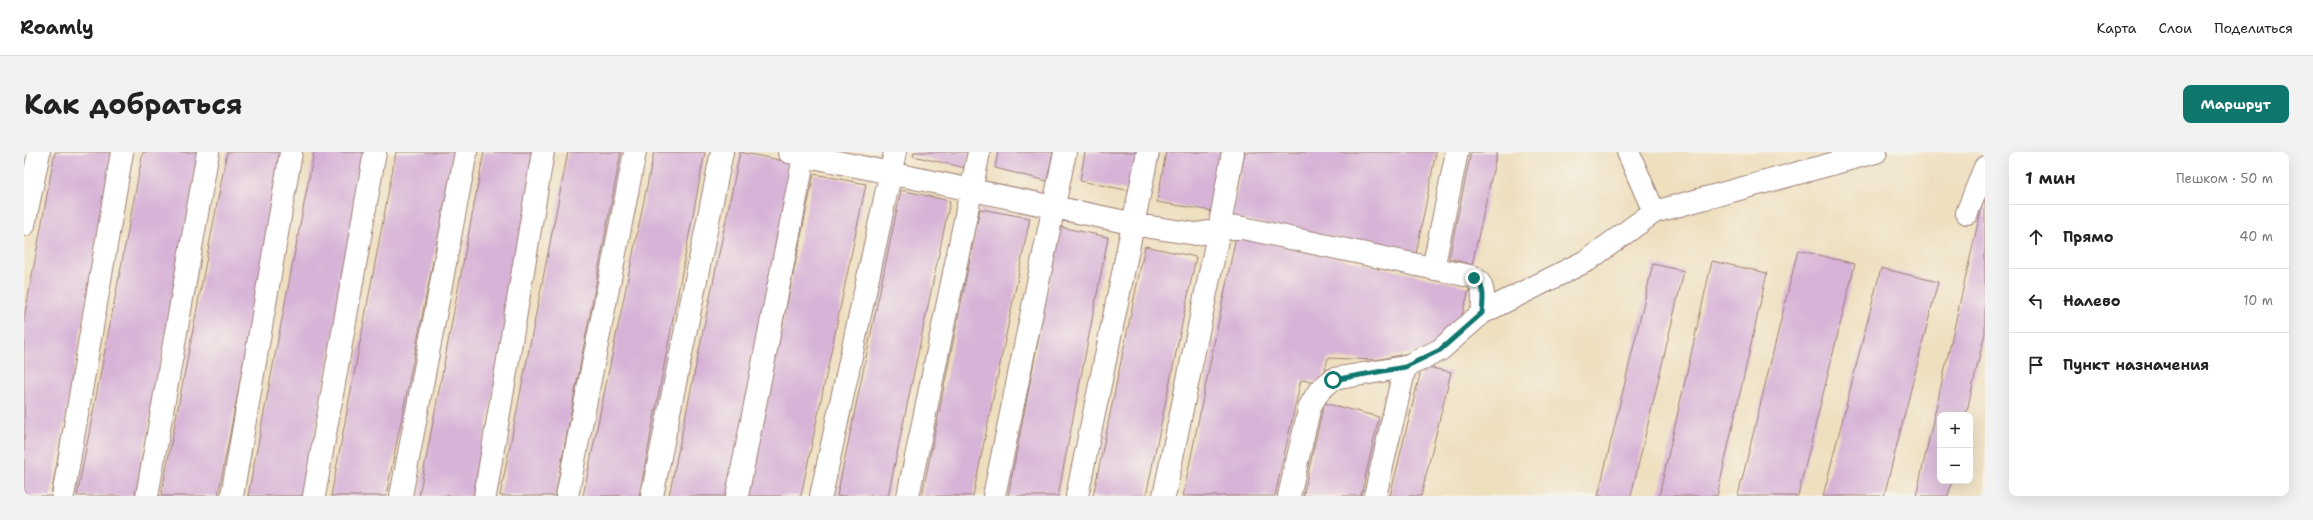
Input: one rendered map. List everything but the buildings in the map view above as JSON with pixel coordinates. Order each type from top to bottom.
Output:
[{"type":"lane","points":[[24,225],[39,152]]},
{"type":"lane","points":[[63,496],[122,152]]},
{"type":"lane","points":[[147,496],[208,152]]},
{"type":"lane","points":[[232,496],[291,152]]},
{"type":"lane","points":[[314,496],[375,152]]},
{"type":"lane","points":[[400,496],[466,152]]},
{"type":"lane","points":[[485,496],[543,152]]},
{"type":"lane","points":[[567,496],[635,152]]},
{"type":"lane","points":[[652,496],[722,152]]},
{"type":"lane","points":[[908,496],[980,152]]},
{"type":"lane","points":[[994,496],[1065,152]]},
{"type":"lane","points":[[1077,496],[1148,152]]},
{"type":"lane","points":[[1164,496],[1219,230],[1233,152]]},
{"type":"lane","points":[[1433,269],[1457,152]]},
{"type":"lane","points":[[1628,152],[1654,212]]},
{"type":"lane","points":[[1290,496],[1310,406],[1319,391],[1333,380],[1405,367],[1440,350],[1482,313],[1588,260],[1654,212],[1876,152]]},
{"type":"lane","points":[[737,496],[799,153],[893,162],[972,190],[1134,224],[1196,234],[1238,227],[1474,278],[1480,282],[1483,291],[1482,313]]},
{"type":"lane","points":[[821,496],[893,162]]},
{"type":"lane","points":[[1967,213],[1985,168]]},
{"type":"lane","points":[[1375,496],[1405,367]]},
{"type":"route","points":[[1333,380],[1405,367],[1440,350],[1482,313],[1483,291],[1480,282],[1474,278]]}]
